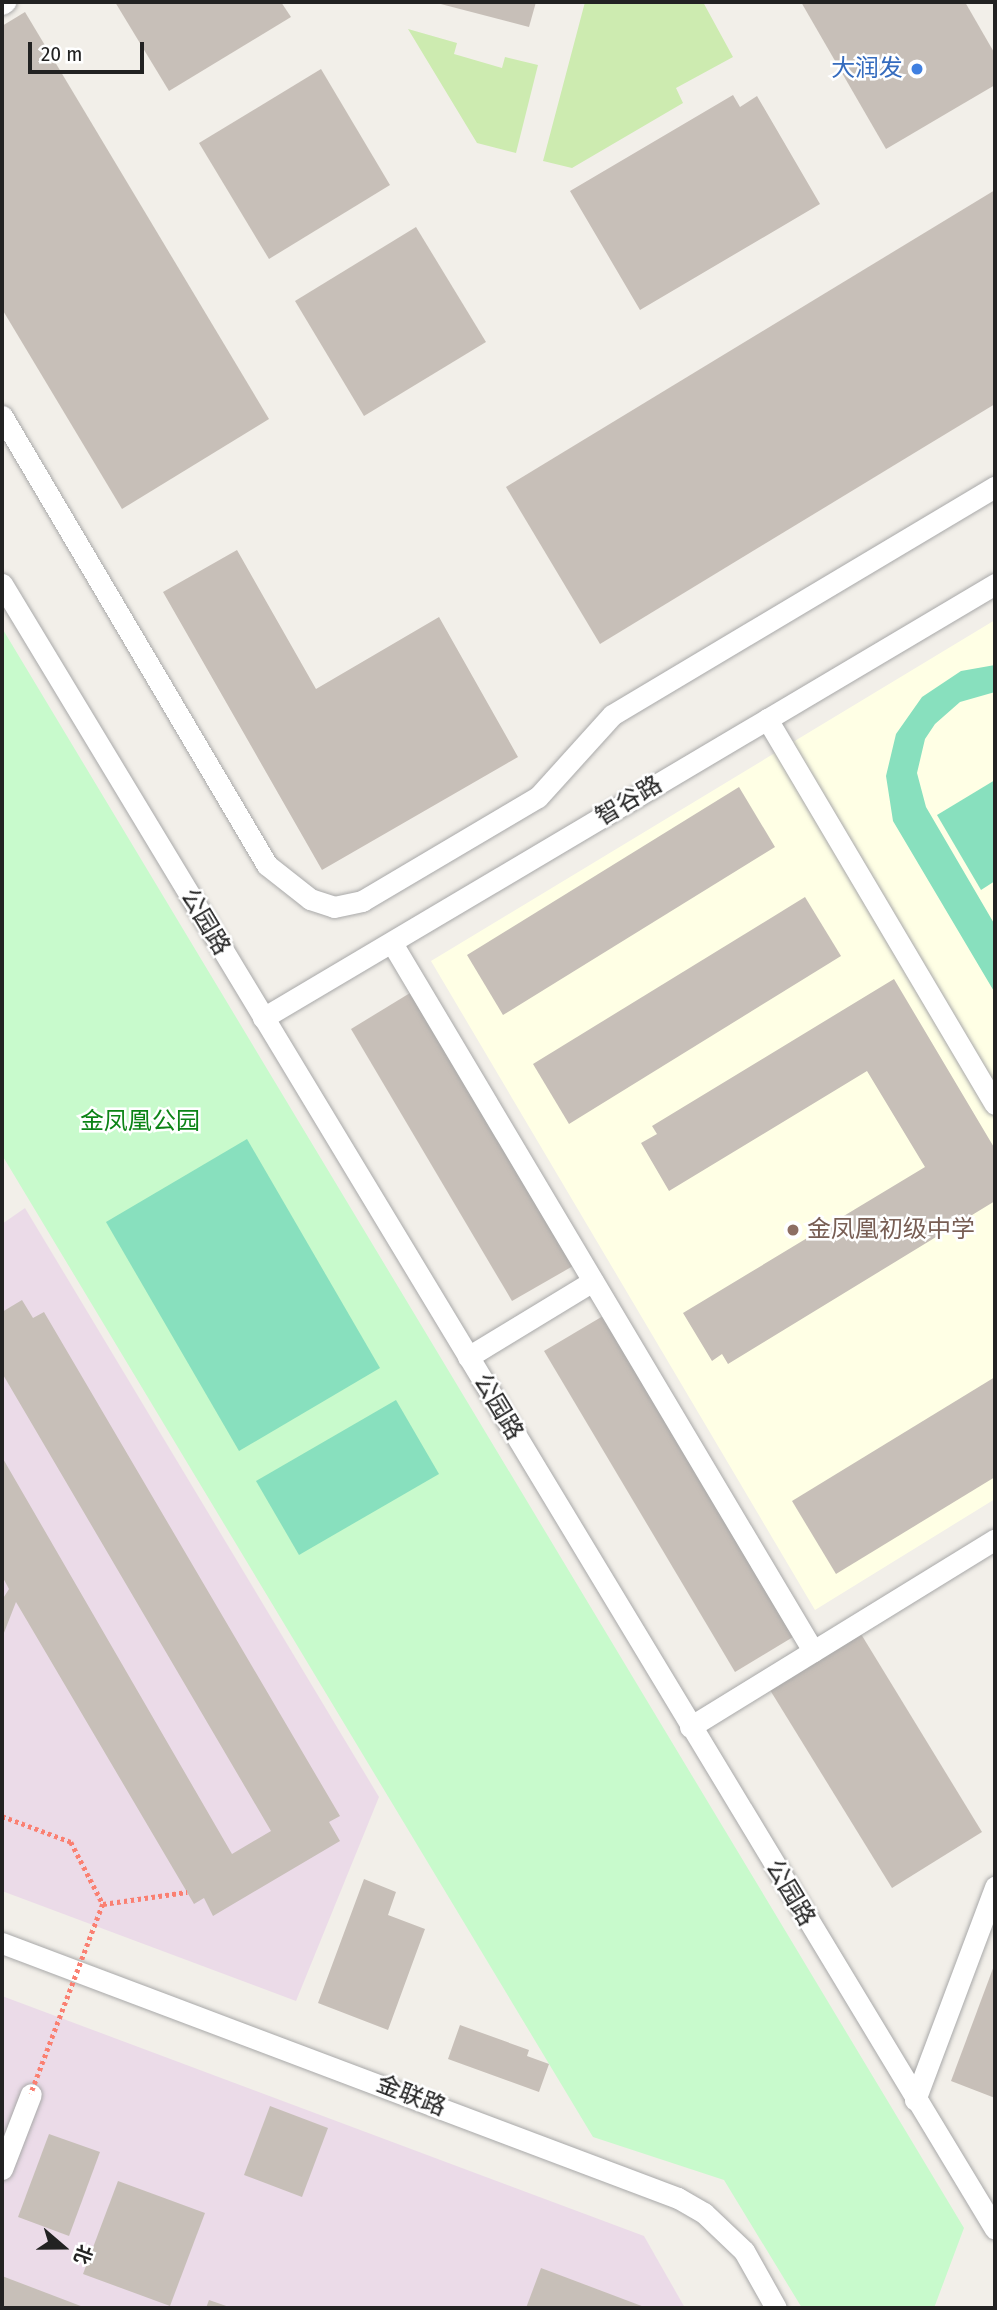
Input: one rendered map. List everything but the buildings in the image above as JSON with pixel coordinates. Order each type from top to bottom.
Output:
[{"type":"lane","points":[[2,416],[268,865],[310,900],[334,906],[362,901],[538,797],[612,715],[995,487]]},
{"type":"lane","name":"公园路","points":[[2,584],[995,2229]]},
{"type":"lane","name":"智谷路","points":[[263,1018],[995,584]]},
{"type":"lane","points":[[767,719],[995,1104]]},
{"type":"lane","points":[[392,943],[813,1651]]},
{"type":"lane","points":[[468,1357],[593,1281]]},
{"type":"lane","points":[[690,1727],[995,1539]]},
{"type":"lane","points":[[915,2100],[995,1887]]},
{"type":"lane","name":"金联路","points":[[2,1943],[678,2199],[704,2213],[744,2251],[776,2308]]},
{"type":"lane","points":[[2,2169],[31,2094]]},
{"type":"path","points":[[2,1816],[71,1842],[103,1904],[31,2094]]},
{"type":"path","points":[[103,1904],[187,1892]]},
{"type":"shaded area","name":"金凤凰初级中学","points":[[995,620],[995,1499],[815,1610],[431,961]]},
{"type":"shaded area","points":[[25,1208],[379,1797],[296,2001],[2,1891],[2,1224]]},
{"type":"shaded area","points":[[2,1996],[644,2236],[685,2308],[2,2308]]},
{"type":"green space","points":[[585,2],[703,2],[733,57],[676,88],[683,103],[572,168],[543,161]]},
{"type":"green space","points":[[408,29],[457,43],[454,54],[502,68],[505,57],[538,65],[516,153],[477,143]]},
{"type":"green space","name":"金凤凰公园","points":[[2,628],[964,2228],[934,2308],[802,2308],[724,2180],[593,2137],[2,1155]]},
{"type":"green space","points":[[995,665],[995,692],[960,702],[935,724],[925,739],[917,773],[926,807],[995,925],[995,993],[893,821],[886,776],[896,734],[922,697],[961,671]]},
{"type":"green space","points":[[995,780],[995,881],[981,890],[937,815]]},
{"type":"green space","points":[[247,1139],[380,1368],[239,1451],[106,1222]]},
{"type":"green space","points":[[396,1400],[439,1474],[299,1555],[256,1481]]},
{"type":"place","name":"大润发","points":[[917,69]]},
{"type":"place","name":"金凤凰初级中学","points":[[793,1230]]}]
